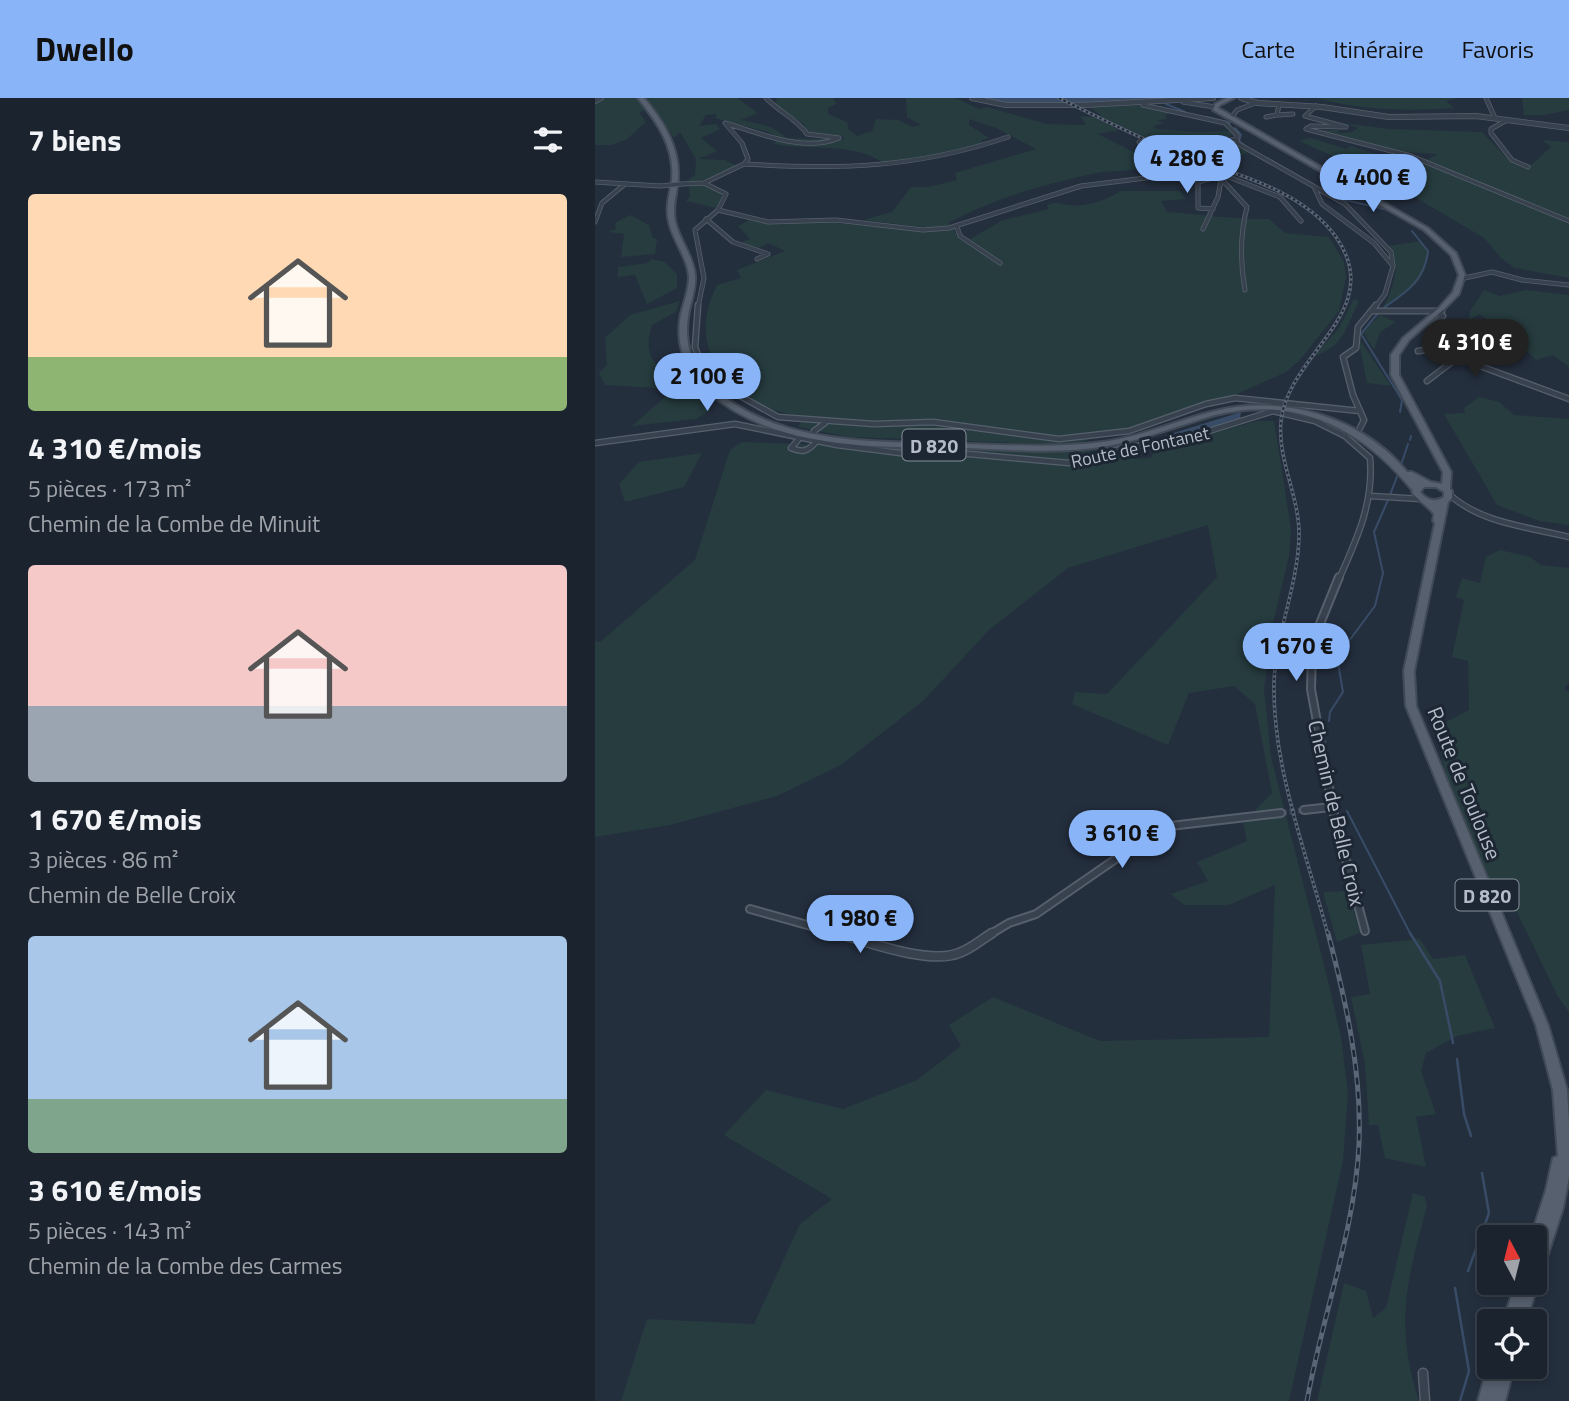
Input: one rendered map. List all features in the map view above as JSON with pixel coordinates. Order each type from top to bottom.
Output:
[{"type":"main road","name":"D 820","points":[[639,98],[662,127],[675,162],[671,219],[692,275],[682,326],[685,353],[698,378],[724,401],[756,418],[818,436],[870,442],[1055,448],[1108,444],[1222,411],[1252,407],[1284,408],[1312,413],[1345,425],[1368,439],[1407,475],[1420,496]]},
{"type":"main road","points":[[1231,98],[1215,107],[1230,119],[1426,229],[1453,253],[1460,279],[1457,292],[1441,312],[1406,336],[1395,352],[1392,363],[1395,375],[1447,472],[1446,496]]},
{"type":"main road","points":[[1420,496],[1430,483],[1440,480],[1442,464]]},
{"type":"main road","name":"D 820","points":[[1407,475],[1430,483]]},
{"type":"main road","points":[[1430,483],[1446,496]]},
{"type":"main road","points":[[1420,496],[1446,496]]},
{"type":"main road","name":"Route de Toulouse","points":[[1420,496],[1438,514],[1404,670],[1404,693],[1448,813],[1525,996],[1555,1091],[1560,1131],[1559,1160],[1542,1225]]},
{"type":"main road","name":"Route de Toulouse","points":[[1446,496],[1409,671],[1409,695],[1445,795],[1542,1025],[1560,1090],[1566,1146],[1564,1173],[1547,1233]]},
{"type":"main road","points":[[1486,1401],[1492,1379]]},
{"type":"main road","points":[[1497,1401],[1503,1379]]},
{"type":"street","points":[[595,101],[601,98]]},
{"type":"street","points":[[595,182],[660,186],[704,183],[744,164],[748,159],[742,143],[725,123],[768,134],[783,141],[829,142],[839,138],[807,134],[801,125],[777,110],[766,98]]},
{"type":"street","points":[[972,98],[1004,104],[1143,105],[1213,98]]},
{"type":"street","points":[[1486,98],[1495,118]]},
{"type":"street","points":[[1230,119],[1249,101],[1316,106],[1399,118],[1495,118],[1569,128]]},
{"type":"street","points":[[1183,102],[1215,107]]},
{"type":"street","points":[[1277,115],[1279,104]]},
{"type":"street","points":[[1161,105],[1225,123],[1237,135],[1236,140]]},
{"type":"street","points":[[1316,106],[1305,116],[1346,128],[1316,126],[1305,129],[1411,156],[1569,221]]},
{"type":"street","points":[[1266,117],[1293,114]]},
{"type":"street","points":[[1507,120],[1490,129],[1491,133],[1512,160],[1528,167]]},
{"type":"street","points":[[744,164],[825,169],[885,166],[972,149],[1008,137]]},
{"type":"street","points":[[718,210],[777,222],[836,220],[923,230],[957,227],[1070,189],[1107,182],[1165,177],[1207,158],[1222,142],[1236,140],[1356,213],[1389,248],[1393,266],[1385,294],[1377,311],[1356,333],[1356,348],[1343,357],[1364,424],[1360,428]]},
{"type":"street","points":[[1147,146],[1139,142],[1218,176],[1280,197],[1301,221]]},
{"type":"street","points":[[1203,229],[1213,209],[1218,176]]},
{"type":"street","points":[[1213,209],[1198,208],[1198,182],[1218,176]]},
{"type":"street","points":[[1218,176],[1247,207],[1239,238],[1245,251],[1242,278],[1245,290]]},
{"type":"street","points":[[704,183],[726,194],[718,210],[695,230],[704,278],[694,333],[700,360],[724,387],[766,413],[792,421],[933,422],[1059,439],[1129,431],[1206,404],[1235,398],[1360,411]]},
{"type":"street","points":[[595,222],[602,203],[625,184]]},
{"type":"street","points":[[1315,189],[1322,204],[1374,243],[1393,266]]},
{"type":"street","points":[[706,219],[733,242],[768,254],[757,259]]},
{"type":"street","points":[[957,227],[960,236],[1000,263]]},
{"type":"street","points":[[1460,279],[1473,279],[1489,272],[1522,280],[1569,285]]},
{"type":"street","points":[[1377,311],[1441,312],[1443,316],[1431,326]]},
{"type":"street","points":[[1431,326],[1469,328]]},
{"type":"street","points":[[1431,326],[1450,347],[1484,369],[1569,399]]},
{"type":"street","points":[[1418,351],[1450,347]]},
{"type":"street","points":[[1427,381],[1450,368],[1453,361],[1461,355]]},
{"type":"street","name":"Route de Fontanet","points":[[595,443],[736,424],[816,442],[908,454],[969,454],[1069,463],[1128,447],[1180,440],[1273,411],[1304,417],[1345,436]]},
{"type":"street","points":[[814,431],[827,422]]},
{"type":"street","points":[[1345,436],[1353,431]]},
{"type":"street","name":"Chemin de Belle Croix","points":[[1345,436],[1370,458],[1371,496],[1326,603],[1312,654],[1311,696],[1331,807],[1364,931]]},
{"type":"street","points":[[799,440],[791,448],[800,453],[809,450],[816,442]]},
{"type":"street","points":[[1371,496],[1420,496]]},
{"type":"street","points":[[1446,496],[1459,502],[1465,509],[1484,516],[1569,537]]},
{"type":"street","points":[[1304,810],[1331,807]]},
{"type":"street","points":[[750,909],[889,948],[937,956],[958,954],[1009,923],[1036,914],[1139,840],[1162,827],[1281,813]]},
{"type":"street","points":[[1423,1373],[1425,1401]]},
{"type":"green space","points":[[595,98],[737,98],[758,113],[741,120],[770,127],[787,138],[843,140],[844,137],[806,131],[804,124],[775,106],[777,98],[833,98],[836,104],[828,108],[828,114],[847,122],[849,130],[857,136],[872,131],[876,119],[898,120],[913,127],[921,125],[907,117],[906,98],[955,98],[979,109],[987,107],[1047,124],[1086,125],[1080,116],[1093,117],[1119,130],[1098,134],[1153,162],[1131,170],[1091,174],[1036,188],[965,214],[948,223],[951,226],[931,228],[863,220],[892,212],[911,187],[929,187],[957,180],[955,173],[1036,149],[996,128],[969,119],[969,125],[989,138],[982,140],[981,145],[887,165],[874,157],[847,150],[774,144],[779,138],[768,132],[715,118],[717,114],[706,115],[699,126],[716,124],[720,129],[701,138],[717,151],[699,159],[725,160],[738,166],[709,179],[684,183],[695,175],[696,159],[680,132],[674,138],[654,109],[639,112],[646,122],[627,139],[612,145],[595,145]]},
{"type":"green space","points":[[1317,98],[1456,98],[1446,101],[1454,108],[1402,110],[1368,108]]},
{"type":"green space","points":[[1522,98],[1569,98],[1569,110],[1545,115],[1524,115]]},
{"type":"green space","points":[[1142,105],[1176,112],[1165,115],[1167,119],[1157,120],[1164,123],[1153,126],[1157,129],[1232,131],[1234,134],[1225,135],[1235,135],[1222,140],[1155,137],[1178,152],[1104,118],[1090,107]]},
{"type":"green space","points":[[1341,123],[1390,129],[1482,132],[1511,162],[1531,165],[1551,147],[1542,140],[1569,142],[1569,278],[1515,268],[1501,258],[1484,238],[1386,180],[1299,141],[1311,138],[1346,149],[1351,146],[1415,166],[1438,154],[1403,152],[1322,130],[1339,130],[1338,133],[1352,132],[1358,128]]},
{"type":"green space","points":[[1232,143],[1248,152],[1224,165],[1208,159],[1222,144]]},
{"type":"green space","points":[[704,185],[721,193],[722,197],[716,208],[686,201],[690,196],[689,186]]},
{"type":"green space","points":[[1121,191],[1180,191],[1186,199],[1161,201],[1167,212],[1269,219],[1285,233],[1329,237],[1344,262],[1346,277],[1339,311],[1299,361],[1286,372],[1235,395],[1071,445],[849,437],[798,427],[803,418],[757,403],[741,392],[727,380],[710,352],[706,337],[706,320],[717,285],[741,278],[737,270],[785,251],[768,243],[759,248],[740,243],[750,239],[738,226],[751,219],[778,224],[814,221],[923,231],[954,229],[955,233],[970,239],[1003,220],[1049,209],[1047,205],[1050,204],[1089,204]]},
{"type":"green space","points":[[630,215],[649,225],[653,238],[657,239],[655,254],[621,257],[624,234],[608,232],[616,229],[615,223]]},
{"type":"green space","points":[[1421,241],[1428,251],[1420,278],[1400,298],[1383,308],[1395,277],[1395,261],[1389,246]]},
{"type":"green space","points":[[651,259],[665,262],[677,274],[677,288],[647,304],[635,275],[618,277],[618,267],[648,263]]},
{"type":"green space","points":[[1484,290],[1500,296],[1526,290],[1569,295],[1569,367],[1553,355],[1536,360],[1519,344],[1480,330],[1487,320],[1480,314],[1469,320],[1470,311]]},
{"type":"green space","points":[[1354,299],[1359,301],[1343,335],[1332,347],[1314,356],[1339,328]]},
{"type":"green space","points":[[680,301],[676,312],[652,325],[649,350],[658,365],[692,389],[710,411],[696,419],[632,426],[674,389],[605,385],[599,373],[607,365],[605,338],[630,315]]},
{"type":"green space","points":[[1380,315],[1396,322],[1380,332],[1374,350],[1363,332]]},
{"type":"green space","points":[[1358,337],[1391,386],[1367,383]]},
{"type":"green space","points":[[1479,397],[1499,402],[1514,415],[1569,419],[1569,525],[1539,521],[1497,505],[1444,414],[1465,413],[1464,408]]},
{"type":"green space","points":[[1257,421],[1274,421],[1291,528],[1289,556],[1273,623],[1264,689],[1271,757],[1341,1037],[1348,1093],[1343,1161],[1289,1401],[621,1401],[647,1319],[754,1324],[800,1224],[832,1199],[724,1135],[766,1090],[843,1109],[917,1080],[961,1046],[949,1025],[993,997],[1100,1041],[1269,1037],[1275,885],[1229,905],[1184,905],[1171,894],[1208,881],[1197,862],[1247,841],[1243,823],[1272,793],[1255,704],[1234,686],[1189,693],[1168,745],[1072,704],[1075,692],[1107,694],[1217,577],[1208,525],[1068,568],[989,630],[923,701],[841,765],[777,796],[670,825],[595,837],[595,641],[600,642],[695,560],[730,450],[742,442],[1016,452],[1126,450],[1130,459],[1151,458],[1154,450]]},
{"type":"green space","points":[[702,453],[684,487],[625,502],[619,484],[639,462]]},
{"type":"green space","points":[[1500,550],[1530,557],[1541,565],[1569,568],[1569,682],[1564,689],[1569,692],[1569,1012],[1557,995],[1517,912],[1500,913],[1451,796],[1438,742],[1446,722],[1469,710],[1468,661],[1452,657],[1464,600],[1456,597],[1462,578],[1480,583],[1486,557]]},
{"type":"green space","points":[[1348,891],[1360,933],[1337,942],[1323,892]]},
{"type":"green space","points":[[1420,939],[1433,959],[1465,955],[1495,1028],[1457,1036],[1426,1053],[1421,1071],[1436,1114],[1416,1117],[1426,1167],[1385,1158],[1378,1125],[1369,1125],[1365,1064],[1351,997],[1370,994],[1361,945]]},
{"type":"green space","points":[[1413,1193],[1425,1197],[1427,1206],[1409,1280],[1405,1325],[1411,1373],[1419,1401],[1317,1401],[1344,1283],[1366,1291],[1373,1318],[1386,1308]]},
{"type":"water","points":[[973,98],[1164,98],[1159,100],[1164,103],[990,103]]},
{"type":"water","points":[[1241,412],[1240,418],[1203,431],[1164,436]]},
{"type":"waterway","points":[[1166,104],[1185,112]]},
{"type":"waterway","points":[[1207,117],[1230,123]]},
{"type":"waterway","points":[[1235,128],[1241,135],[1239,141],[1244,145]]},
{"type":"waterway","points":[[1265,157],[1302,178]]},
{"type":"waterway","points":[[1341,199],[1388,210],[1402,218]]},
{"type":"waterway","points":[[1382,309],[1406,292],[1423,270],[1428,251],[1412,231]]},
{"type":"waterway","points":[[1378,313],[1361,334],[1402,400],[1400,412]]},
{"type":"waterway","points":[[1410,440],[1411,436]]},
{"type":"waterway","points":[[1401,465],[1408,444]]},
{"type":"waterway","points":[[1390,495],[1398,474]]},
{"type":"waterway","points":[[1329,721],[1330,712],[1343,692],[1337,657],[1375,606],[1383,573],[1374,532],[1388,500]]},
{"type":"waterway","points":[[1347,811],[1411,935]]},
{"type":"waterway","points":[[1410,933],[1440,981],[1453,1043]]},
{"type":"waterway","points":[[1457,1059],[1464,1114],[1471,1136]]},
{"type":"waterway","points":[[1468,1271],[1489,1213],[1482,1173]]},
{"type":"waterway","points":[[1455,1288],[1469,1371],[1460,1401]]},
{"type":"tunnel","points":[[1281,813],[1304,810]]},
{"type":"railway","points":[[1059,98],[1169,150],[1282,193],[1321,220],[1336,237],[1349,263],[1350,287],[1343,310],[1300,374],[1288,397],[1281,421],[1282,450],[1296,507],[1299,536],[1295,573],[1276,663],[1275,714],[1292,810],[1328,935]]},
{"type":"railway","points":[[1307,1401],[1345,1241],[1359,1144],[1355,1064],[1341,985],[1328,933]]}]
